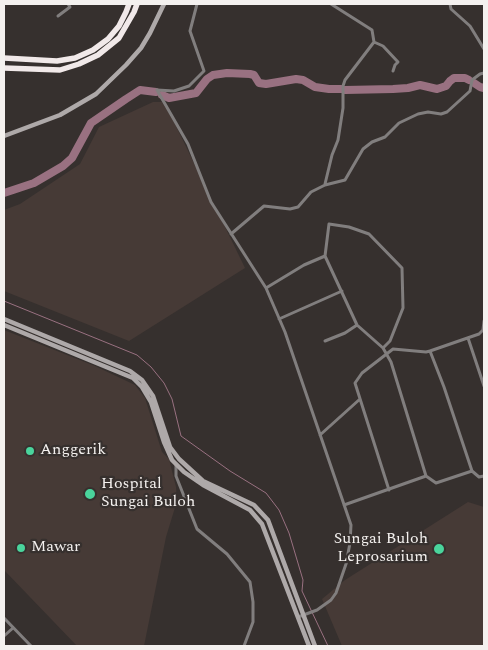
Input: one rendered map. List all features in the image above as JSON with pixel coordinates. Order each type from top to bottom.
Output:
[{"type":"highway","points":[[4,58],[57,62],[75,58],[93,50],[108,39],[119,26],[129,4]]},
{"type":"highway","points":[[4,68],[60,70],[98,55],[119,38],[137,4]]},
{"type":"main road","points":[[4,136],[60,115],[96,94],[141,48],[164,4]]},
{"type":"main road","points":[[4,319],[130,371],[142,380],[153,396],[177,462]]},
{"type":"main road","points":[[4,325],[133,378],[142,387],[151,402],[172,460],[203,481],[254,505],[268,520],[314,646]]},
{"type":"main road","points":[[303,615],[309,646]]},
{"type":"street","points":[[58,16],[70,7],[68,4]]},
{"type":"street","points":[[197,4],[190,31],[204,72],[189,86],[174,91],[157,90],[188,144],[211,202],[266,288],[320,434],[350,525],[350,543],[346,564],[336,593],[331,600],[317,610],[303,615]]},
{"type":"street","points":[[325,185],[332,155],[338,140],[345,80],[374,42],[372,30],[331,4]]},
{"type":"street","points":[[450,4],[451,9],[470,26],[484,49]]},
{"type":"street","points":[[374,42],[383,46],[398,62],[393,71]]},
{"type":"street","points":[[231,234],[264,206],[290,209],[298,207],[311,192],[325,185],[345,180],[363,149],[372,142],[385,137],[399,123],[418,114],[428,112],[441,114],[447,112],[470,92],[472,80],[484,73]]},
{"type":"street","points":[[383,348],[390,341],[403,308],[402,268],[369,234],[349,227],[329,224],[325,256],[357,325],[383,348],[391,362],[426,476],[436,483],[472,471]]},
{"type":"street","points":[[266,288],[304,265],[325,256]]},
{"type":"street","points":[[279,319],[342,291]]},
{"type":"street","points":[[389,490],[355,383],[362,373],[393,349],[430,351],[479,334],[483,330],[484,321]]},
{"type":"street","points":[[324,340],[345,334],[357,325]]},
{"type":"street","points":[[468,338],[484,386]]},
{"type":"street","points":[[430,351],[472,471],[479,477],[484,476]]},
{"type":"street","points":[[320,434],[360,398]]},
{"type":"street","points":[[177,462],[176,476],[197,529],[227,554],[250,582],[253,622],[244,646]]},
{"type":"street","points":[[344,506],[426,476]]},
{"type":"street","points":[[4,618],[31,646]]},
{"type":"street","points":[[4,636],[13,628]]},
{"type":"shaded area","points":[[153,102],[162,102],[174,122],[245,268],[129,341],[4,291],[4,210],[20,204],[80,164],[99,127]]},
{"type":"shaded area","name":"Hospital Sungai Buloh","points":[[4,330],[95,366],[135,385],[145,398],[162,452],[169,459],[176,487],[177,501],[166,537],[144,646],[77,646],[4,570]]},
{"type":"shaded area","name":"Sungai Buloh Leprosarium","points":[[468,502],[484,507],[484,646],[342,646],[322,599],[345,580]]},
{"type":"waterway","points":[[162,95],[169,98],[196,93],[207,79],[213,75],[227,73],[254,75],[259,83],[266,84],[296,79],[303,80],[315,87],[341,89]]},
{"type":"waterway","points":[[345,90],[393,89],[420,85],[437,89],[446,86],[454,78],[469,80]]},
{"type":"waterway","points":[[474,83],[484,88]]},
{"type":"waterway","points":[[4,193],[34,183],[63,166],[72,158],[91,123],[126,99],[140,90],[156,92]]},
{"type":"waterway","points":[[4,301],[137,355],[151,367],[164,383],[172,399],[181,436],[230,471],[266,493],[279,510],[289,533],[303,580],[302,591],[328,646]]},
{"type":"place","name":"Anggerik","points":[[30,451]]},
{"type":"place","name":"Hospital Sungai Buloh","points":[[90,494]]},
{"type":"place","name":"Mawar","points":[[21,548]]},
{"type":"place","name":"Sungai Buloh Leprosarium","points":[[439,549]]}]
